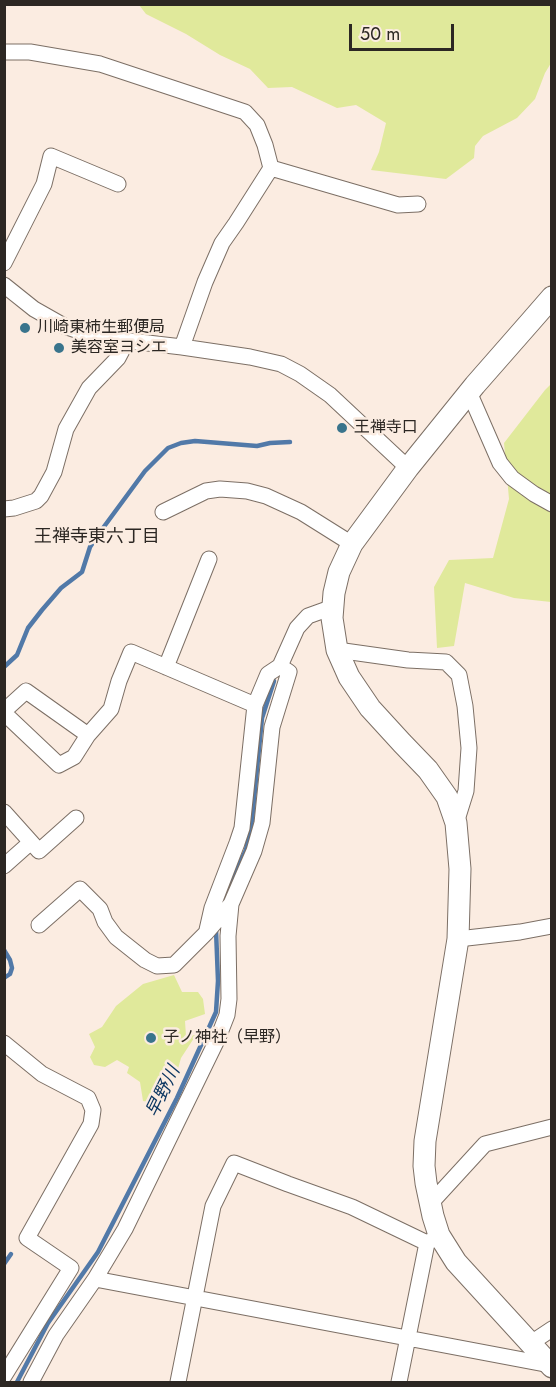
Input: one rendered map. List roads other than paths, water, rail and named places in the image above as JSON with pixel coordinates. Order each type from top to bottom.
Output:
[{"type":"street","points":[[4,52],[30,52],[100,64],[245,112],[257,125],[272,168],[222,243],[205,282],[182,347]]},
{"type":"street","points":[[4,262],[44,184],[51,156],[118,184]]},
{"type":"street","points":[[272,168],[398,205],[418,204]]},
{"type":"street","points":[[4,285],[34,309],[64,326],[96,337],[182,347],[281,364],[330,395],[408,468]]},
{"type":"street","points":[[399,1383],[433,1239],[424,1166],[425,1141],[458,939],[460,869],[456,823],[447,797],[428,770],[370,708],[349,677],[337,650],[332,618],[334,593],[339,572],[352,544],[408,468],[469,392],[552,297]]},
{"type":"street","points":[[4,509],[36,501],[41,496],[54,472],[66,429],[89,388],[118,358],[127,341]]},
{"type":"street","points":[[469,392],[500,463],[513,478],[552,504]]},
{"type":"street","points":[[163,512],[206,491],[220,489],[247,491],[266,496],[301,512],[352,544]]},
{"type":"street","points":[[166,667],[209,560]]},
{"type":"street","points":[[208,931],[212,908],[242,828],[255,705],[268,674],[280,666],[297,628],[308,616],[333,608]]},
{"type":"street","points":[[337,650],[408,660],[446,662],[459,675],[465,706],[468,748],[466,791],[456,823]]},
{"type":"street","points":[[88,735],[26,691],[4,712],[59,765],[74,757],[88,735],[111,709],[131,652],[255,705]]},
{"type":"street","points":[[39,925],[80,890],[100,909],[105,922],[116,936],[145,960],[157,966],[174,965],[208,931],[227,909],[254,851],[262,823],[272,727],[289,672],[280,666]]},
{"type":"street","points":[[4,812],[39,851],[76,818]]},
{"type":"street","points":[[4,866],[31,842]]},
{"type":"street","points":[[31,1383],[56,1335],[126,1229],[218,1038],[227,1015],[229,988],[227,909]]},
{"type":"street","points":[[458,939],[552,926]]},
{"type":"street","points":[[4,1042],[42,1074],[88,1098],[93,1110],[91,1124],[27,1238],[71,1268],[4,1376]]},
{"type":"street","points":[[430,1204],[485,1144],[552,1127]]},
{"type":"street","points":[[178,1383],[213,1206],[234,1162],[433,1239],[551,1366]]},
{"type":"street","points":[[95,1279],[551,1366]]},
{"type":"street","points":[[531,1343],[552,1329]]},
{"type":"waterway","points":[[4,667],[17,655],[28,628],[42,610],[61,588],[82,572],[90,547],[103,528],[145,471],[168,448],[195,441],[257,446],[290,442]]},
{"type":"waterway","name":"早野川","points":[[224,896],[246,850],[252,820],[262,718],[274,681]]},
{"type":"waterway","name":"早野川","points":[[17,1382],[48,1323],[98,1252],[177,1098],[216,1012],[218,981],[216,930]]},
{"type":"waterway","points":[[4,950],[12,968],[10,974],[4,978]]},
{"type":"waterway","points":[[4,1264],[11,1254]]},
{"type":"place","name":"川崎東柿生郵便局","points":[[25,328]]},
{"type":"place","name":"美容室ヨシエ","points":[[59,348]]},
{"type":"place","name":"王禅寺口","points":[[342,428]]},
{"type":"place","name":"子ノ神社（早野）","points":[[151,1038]]},
{"type":"district","name":"王禅寺東六丁目","points":[[97,538]]}]
